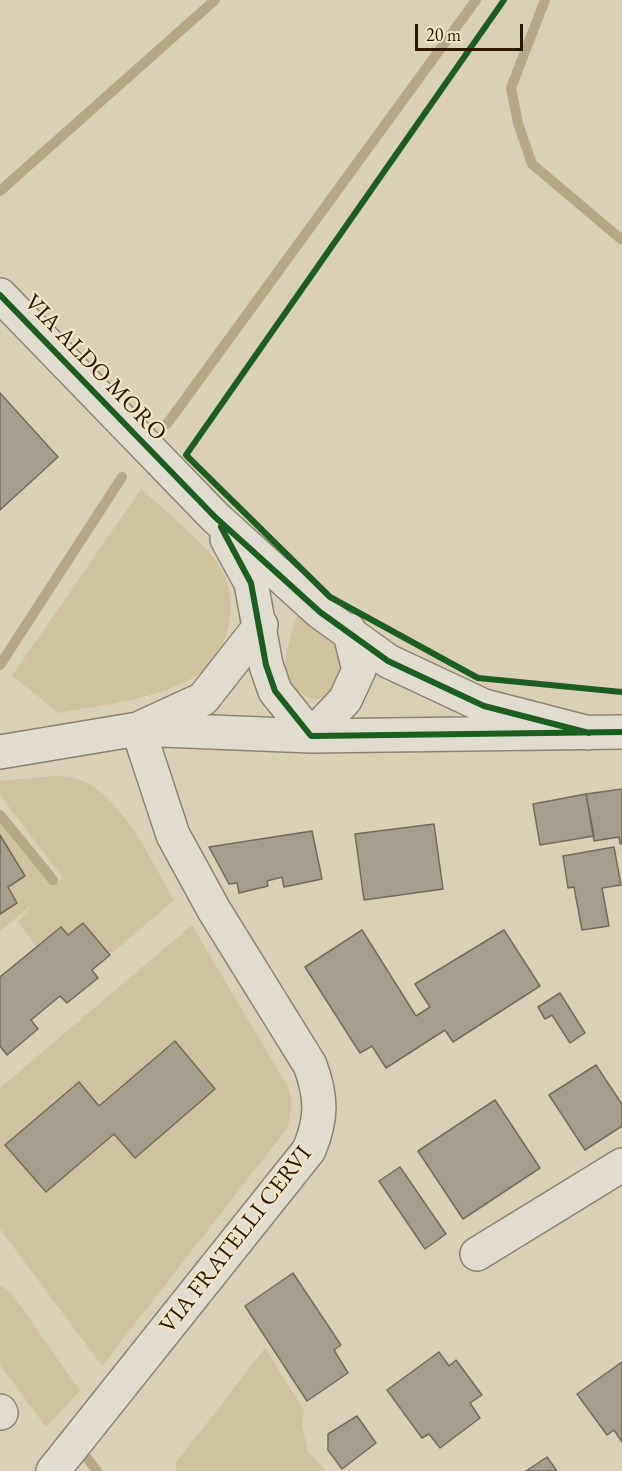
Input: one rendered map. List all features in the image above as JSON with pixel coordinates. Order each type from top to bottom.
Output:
[{"type":"street","name":"VIA ALDO MORO","points":[[0,295],[215,517]]},
{"type":"street","points":[[215,517],[251,583],[261,625],[266,665],[275,691],[311,736]]},
{"type":"street","points":[[215,517],[320,612],[349,630],[388,661],[484,706],[589,733]]},
{"type":"street","points":[[138,729],[202,699],[261,625]]},
{"type":"street","points":[[311,736],[345,700],[360,670],[349,630]]},
{"type":"street","points":[[0,752],[138,729],[311,736],[622,732]]},
{"type":"street","name":"VIA FRATELLI CERVI","points":[[53,1471],[309,1150],[319,1119],[319,1088],[310,1065],[213,910],[173,835],[138,729]]},
{"type":"street","points":[[477,1254],[622,1165]]},
{"type":"shaded area","points":[[141,489],[201,544],[221,569],[227,584],[231,608],[223,643],[213,661],[182,683],[141,698],[59,713],[12,676]]},
{"type":"shaded area","points":[[301,615],[339,645],[344,677],[321,698],[307,697],[300,693],[290,681],[285,667],[296,617]]},
{"type":"shaded area","points":[[53,776],[71,777],[88,784],[104,795],[132,828],[174,900],[110,955],[83,923],[68,935],[61,927],[37,947],[18,922],[33,904],[0,931],[0,819],[54,885],[63,878],[0,795],[0,781]]},
{"type":"shaded area","points":[[192,925],[289,1089],[292,1103],[288,1127],[102,1366],[0,1229],[0,1088]]},
{"type":"shaded area","points":[[0,1285],[12,1294],[80,1391],[46,1427],[0,1365]]},
{"type":"shaded area","points":[[265,1348],[304,1410],[302,1425],[308,1452],[326,1471],[177,1471],[175,1464]]},
{"type":"building","points":[[0,393],[58,457],[0,510]]},
{"type":"building","points":[[622,789],[622,843],[620,844],[619,837],[594,841],[586,794]]},
{"type":"building","points":[[586,794],[594,836],[540,845],[533,804]]},
{"type":"building","points":[[434,824],[443,889],[364,900],[355,834]]},
{"type":"building","points":[[312,831],[322,879],[284,887],[282,877],[267,881],[268,886],[239,893],[237,883],[229,884],[209,847]]},
{"type":"building","points":[[0,835],[25,876],[8,887],[17,903],[0,914]]},
{"type":"building","points":[[614,847],[621,885],[602,888],[609,926],[582,930],[574,887],[568,888],[563,856]]},
{"type":"building","points":[[83,923],[110,955],[92,970],[98,978],[67,1003],[60,996],[31,1020],[38,1029],[7,1055],[0,1046],[0,977],[61,927],[68,935]]},
{"type":"building","points":[[362,930],[416,1016],[430,1007],[415,984],[504,930],[540,986],[453,1042],[445,1030],[386,1068],[372,1046],[360,1053],[305,967]]},
{"type":"building","points":[[560,993],[585,1033],[570,1043],[552,1015],[545,1019],[538,1007]]},
{"type":"building","points":[[175,1041],[215,1089],[135,1158],[114,1134],[46,1192],[5,1145],[79,1082],[99,1106]]},
{"type":"building","points":[[596,1065],[622,1104],[622,1126],[585,1150],[549,1095]]},
{"type":"building","points":[[495,1100],[540,1168],[463,1219],[418,1151]]},
{"type":"building","points":[[400,1167],[446,1234],[425,1249],[379,1181]]},
{"type":"building","points":[[293,1273],[341,1345],[334,1350],[348,1373],[307,1401],[245,1306]]},
{"type":"building","points":[[439,1352],[449,1366],[456,1360],[482,1395],[470,1403],[480,1418],[440,1448],[429,1434],[422,1438],[387,1390]]},
{"type":"building","points":[[622,1362],[622,1442],[614,1430],[607,1435],[577,1394]]},
{"type":"building","points":[[357,1416],[376,1443],[342,1469],[328,1450],[328,1434]]},
{"type":"building","points":[[547,1457],[557,1471],[526,1471]]},
{"type":"waterway","points":[[0,191],[215,0]]},
{"type":"waterway","points":[[167,424],[476,0]]},
{"type":"waterway","points":[[545,0],[511,88],[518,123],[532,164],[622,240]]},
{"type":"waterway","points":[[0,665],[122,477]]},
{"type":"waterway","points":[[0,815],[53,880]]},
{"type":"waterway","points":[[87,1458],[97,1471]]},
{"type":"cycle path","points":[[504,0],[186,455],[330,597],[478,678],[622,692]]},
{"type":"cycle path","points":[[0,295],[215,517],[320,612],[388,661],[484,706],[589,733]]},
{"type":"cycle path","points":[[221,527],[251,583],[266,665],[275,691],[311,736],[622,732]]}]
